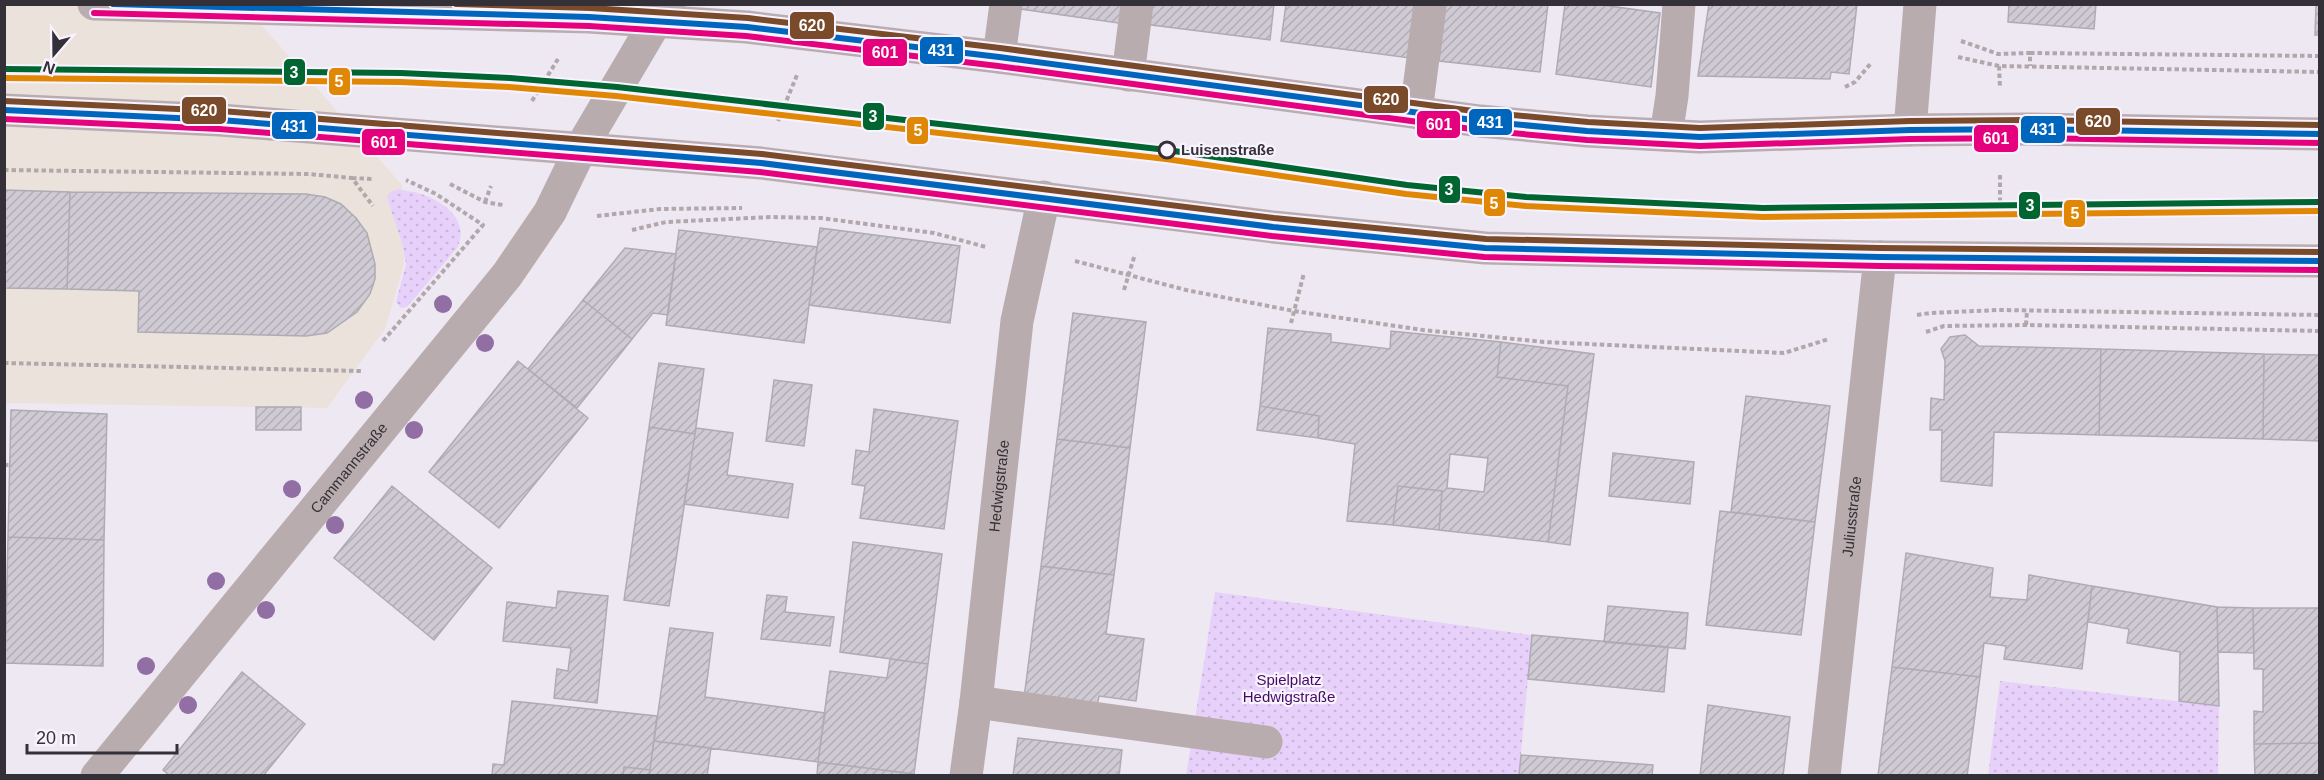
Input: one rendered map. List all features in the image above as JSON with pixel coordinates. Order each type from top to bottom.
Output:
[{"type":"main road","points":[[94,4],[663,13],[791,32],[1541,127],[1700,137],[2001,129],[2319,134]]},
{"type":"main road","points":[[4,110],[220,120],[761,163],[1273,227],[1485,248],[1880,257],[2319,261]]},
{"type":"street","points":[[999,57],[1006,4]]},
{"type":"street","points":[[1128,75],[1137,4]]},
{"type":"street","points":[[1416,112],[1430,4]]},
{"type":"street","points":[[1666,135],[1672,96],[1679,4]]},
{"type":"street","points":[[1910,130],[1920,4]]},
{"type":"street","name":"Cammannstraße","points":[[97,776],[492,294],[550,212],[580,148],[663,13]]},
{"type":"street","name":"Hedwigstraße","points":[[966,776],[1017,321],[1044,197]]},
{"type":"street","name":"Juliusstraße","points":[[1824,776],[1880,257]]},
{"type":"street","points":[[976,702],[1266,742]]},
{"type":"path","points":[[1955,39],[1998,54],[2319,56]]},
{"type":"path","points":[[2030,53],[2030,66]]},
{"type":"path","points":[[1854,90],[1890,64],[1952,56],[1999,66],[2319,72]]},
{"type":"path","points":[[528,108],[542,81],[559,59]]},
{"type":"path","points":[[1999,66],[2001,129],[1999,310]]},
{"type":"path","points":[[775,129],[800,67]]},
{"type":"path","points":[[4,170],[309,174],[373,179]]},
{"type":"path","points":[[352,178],[373,206]]},
{"type":"path","points":[[383,341],[483,225],[436,194],[405,180]]},
{"type":"path","points":[[448,183],[485,202],[592,216],[660,209],[743,208]]},
{"type":"path","points":[[771,217],[776,206]]},
{"type":"path","points":[[632,230],[666,222],[771,217],[821,218],[934,232],[986,247]]},
{"type":"path","points":[[1032,247],[1080,263],[1186,290],[1294,311],[1423,330],[1545,342],[1784,353],[1872,326],[1930,313],[1999,310],[2319,315]]},
{"type":"path","points":[[1291,323],[1305,268]]},
{"type":"path","points":[[1124,290],[1129,275]]},
{"type":"path","points":[[2026,326],[2027,311]]},
{"type":"path","points":[[1926,332],[1944,326],[2319,331]]},
{"type":"path","points":[[4,363],[361,371]]},
{"type":"shaded area","points":[[5,5],[244,5],[402,185],[404,265],[385,329],[327,408],[5,403]]},
{"type":"green space","points":[[398,189],[418,193],[439,202],[453,214],[460,230],[457,248],[407,307],[401,308],[396,302],[406,264],[402,243],[387,198],[390,192]]},
{"type":"green space","name":"Spielplatz Hedwigstraße","points":[[1215,592],[1532,635],[1519,775],[1186,776]]},
{"type":"green space","points":[[2000,681],[2219,706],[2218,775],[1988,776]]},
{"type":"building","points":[[1022,4],[1128,4],[1125,24],[1021,9]]},
{"type":"building","points":[[1147,4],[1274,4],[1270,40],[1144,24]]},
{"type":"building","points":[[1286,4],[1417,4],[1410,58],[1281,41]]},
{"type":"building","points":[[1446,4],[1548,4],[1540,72],[1439,61]]},
{"type":"building","points":[[1565,4],[1595,4],[1660,13],[1651,87],[1556,74]]},
{"type":"building","points":[[1709,4],[1857,4],[1849,74],[1831,72],[1830,79],[1698,76]]},
{"type":"building","points":[[2009,4],[2096,4],[2094,29],[2008,22]]},
{"type":"building","points":[[2316,4],[2320,4],[2320,35],[2315,35]]},
{"type":"building","points":[[4,190],[70,192],[67,289],[4,288]]},
{"type":"building","points":[[70,192],[306,194],[325,197],[341,204],[356,218],[367,233],[375,264],[375,279],[370,294],[357,312],[327,333],[306,336],[138,332],[139,291],[67,289]]},
{"type":"building","points":[[820,228],[960,246],[950,323],[809,305]]},
{"type":"building","points":[[679,230],[817,247],[804,343],[666,325]]},
{"type":"building","points":[[625,248],[676,254],[668,315],[653,313],[632,339],[583,300]]},
{"type":"building","points":[[583,300],[632,339],[577,408],[528,369]]},
{"type":"building","points":[[1073,313],[1146,322],[1130,448],[1057,439]]},
{"type":"building","points":[[1268,328],[1331,334],[1331,342],[1390,349],[1391,331],[1501,342],[1497,377],[1568,386],[1548,542],[1439,530],[1442,491],[1398,486],[1393,525],[1347,521],[1355,444],[1318,438],[1319,416],[1260,406]],"holes":[[[1450,454],[1488,458],[1484,492],[1447,488]]]},
{"type":"building","points":[[1965,335],[1979,346],[2101,349],[2099,435],[1994,432],[1992,486],[1941,481],[1942,430],[1930,430],[1931,398],[1944,400],[1945,361],[1941,349],[1950,337]]},
{"type":"building","points":[[1501,342],[1594,354],[1570,545],[1548,542],[1568,386],[1497,377]]},
{"type":"building","points":[[2101,349],[2264,354],[2263,439],[2099,435]]},
{"type":"building","points":[[2264,354],[2320,355],[2320,441],[2263,439]]},
{"type":"building","points":[[518,361],[588,418],[499,528],[429,472]]},
{"type":"building","points":[[659,363],[704,369],[695,434],[649,427]]},
{"type":"building","points":[[774,380],[812,385],[804,446],[766,441]]},
{"type":"building","points":[[1746,396],[1830,406],[1815,522],[1731,512]]},
{"type":"building","points":[[1260,406],[1319,416],[1318,438],[1257,430]]},
{"type":"building","points":[[256,407],[301,407],[301,430],[256,430]]},
{"type":"building","points":[[874,409],[958,421],[944,529],[860,518],[865,486],[852,484],[856,450],[869,452]]},
{"type":"building","points":[[11,410],[107,414],[104,540],[8,537]]},
{"type":"building","points":[[649,427],[695,434],[669,606],[624,600]]},
{"type":"building","points":[[696,428],[733,433],[727,475],[793,484],[788,518],[684,504]]},
{"type":"building","points":[[1057,439],[1130,448],[1114,575],[1041,566]]},
{"type":"building","points":[[1613,453],[1694,462],[1690,504],[1609,496]]},
{"type":"building","points":[[392,486],[492,568],[434,640],[334,558]]},
{"type":"building","points":[[1398,486],[1442,491],[1439,530],[1393,525]]},
{"type":"building","points":[[1720,511],[1815,522],[1801,635],[1706,625]]},
{"type":"building","points":[[8,537],[104,540],[103,666],[5,663]]},
{"type":"building","points":[[853,542],[942,554],[928,664],[840,652]]},
{"type":"building","points":[[1906,553],[1993,568],[1990,597],[2027,600],[2029,575],[2092,586],[2082,669],[2004,659],[2006,646],[1984,643],[1980,677],[1892,667]]},
{"type":"building","points":[[1041,566],[1114,575],[1106,634],[1144,639],[1136,701],[1099,696],[1097,706],[1024,698]]},
{"type":"building","points":[[2092,586],[2217,607],[2219,706],[2179,701],[2180,652],[2127,643],[2129,629],[2088,622]]},
{"type":"building","points":[[558,591],[608,596],[597,703],[554,698],[557,669],[568,671],[571,648],[503,641],[507,602],[556,608]]},
{"type":"building","points":[[767,595],[787,597],[785,612],[834,617],[830,646],[761,639]]},
{"type":"building","points":[[1608,606],[1688,613],[1685,649],[1604,642]]},
{"type":"building","points":[[2217,607],[2253,608],[2254,653],[2218,652]]},
{"type":"building","points":[[2253,608],[2320,608],[2320,743],[2254,744],[2254,711],[2263,712],[2263,669],[2254,669]]},
{"type":"building","points":[[670,628],[713,633],[705,697],[825,713],[818,762],[654,741]]},
{"type":"building","points":[[1532,635],[1668,647],[1664,692],[1528,679]]},
{"type":"building","points":[[890,659],[928,664],[914,774],[818,762],[830,671],[887,678]]},
{"type":"building","points":[[1892,667],[1980,677],[1967,776],[1878,776]]},
{"type":"building","points":[[242,672],[305,724],[263,776],[170,776],[163,770]]},
{"type":"building","points":[[512,701],[657,716],[650,770],[624,767],[623,776],[492,776],[493,764],[504,765]]},
{"type":"building","points":[[1708,705],[1790,717],[1783,776],[1700,776]]},
{"type":"building","points":[[1018,738],[1122,750],[1119,776],[1013,776]]},
{"type":"building","points":[[654,741],[711,748],[707,776],[649,776]]},
{"type":"building","points":[[2320,743],[2320,776],[2255,776],[2254,744]]},
{"type":"building","points":[[1521,755],[1653,765],[1652,776],[1519,776]]},
{"type":"building","points":[[818,762],[914,774],[914,776],[817,776]]},
{"type":"building","points":[[624,767],[650,770],[649,776],[623,776]]},
{"type":"transit line","name":"431","points":[[113,4],[589,17],[747,27],[999,57],[1480,121],[1587,131],[1700,137],[1910,130],[2029,129],[2320,134]]},
{"type":"transit line","name":"620","points":[[456,4],[590,8],[748,18],[1000,48],[1481,112],[1588,122],[1700,128],[1910,121],[2029,120],[2320,125]]},
{"type":"transit line","name":"601","points":[[94,13],[589,26],[746,36],[998,66],[1479,130],[1587,140],[1700,146],[1910,139],[2029,138],[2320,143]]},
{"type":"transit line","name":"3","points":[[4,69],[401,73],[510,78],[617,87],[1167,150],[1407,185],[1526,197],[1763,208],[2320,202]]},
{"type":"transit line","name":"5","points":[[4,78],[401,82],[509,87],[616,96],[1166,159],[1406,194],[1526,206],[1763,217],[2320,211]]},
{"type":"transit line","name":"620","points":[[4,101],[221,111],[762,154],[1274,218],[1486,239],[1880,248],[2320,252]]},
{"type":"transit line","name":"431","points":[[4,110],[220,120],[761,163],[1273,227],[1485,248],[1880,257],[2320,261]]},
{"type":"transit line","name":"601","points":[[4,119],[219,129],[760,172],[1272,236],[1484,257],[1880,266],[2320,270]]},
{"type":"place","name":"Luisenstraße","points":[[1167,150]]}]
